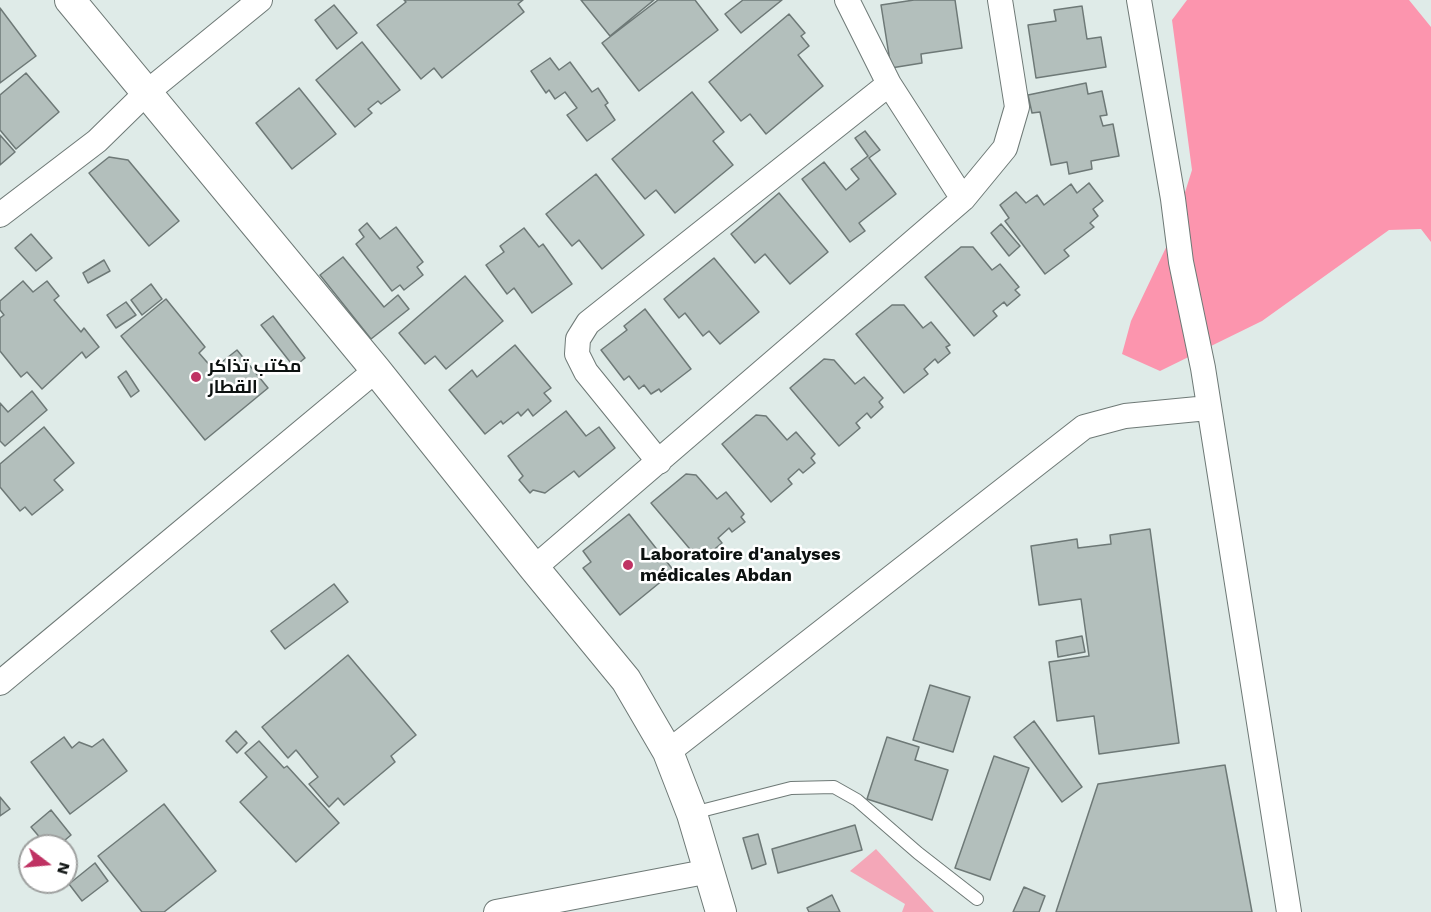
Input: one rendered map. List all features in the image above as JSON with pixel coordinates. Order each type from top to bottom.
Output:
[{"type":"street","points":[[70,0],[376,370],[534,568],[602,648],[640,701],[663,742],[692,814],[721,912]]},
{"type":"street","points":[[0,215],[97,141],[146,93],[260,0]]},
{"type":"street","points":[[847,0],[889,84],[963,199]]},
{"type":"street","points":[[534,568],[963,199],[1005,148],[1017,107],[1000,0]]},
{"type":"street","points":[[1139,0],[1173,200],[1181,262],[1197,339],[1289,912]]},
{"type":"street","points":[[659,462],[586,372],[577,354],[578,339],[588,323],[889,84]]},
{"type":"street","points":[[0,683],[376,370]]},
{"type":"street","points":[[663,742],[1084,427],[1125,416],[1208,408]]},
{"type":"street","points":[[496,912],[710,870]]},
{"type":"lane","points":[[692,814],[791,788],[834,787],[857,800],[977,900]]},
{"type":"shaded area","points":[[1187,0],[1409,0],[1431,27],[1431,242],[1421,229],[1389,230],[1262,321],[1160,371],[1122,354],[1131,321],[1171,237],[1192,170],[1172,20]]},
{"type":"shaded area","points":[[876,849],[934,912],[902,912],[905,904],[850,871]]},
{"type":"building","points":[[404,0],[523,0],[518,4],[524,12],[442,78],[434,68],[421,79],[377,25],[406,2]]},
{"type":"building","points":[[581,0],[654,0],[610,36]]},
{"type":"building","points":[[658,0],[695,0],[718,30],[639,91],[602,43]]},
{"type":"building","points":[[743,0],[782,0],[741,33],[725,14]]},
{"type":"building","points":[[914,0],[955,0],[962,48],[921,54],[922,63],[891,68],[881,5]]},
{"type":"building","points":[[334,5],[357,33],[337,49],[315,20]]},
{"type":"building","points":[[1082,6],[1087,39],[1101,37],[1106,67],[1036,78],[1028,25],[1056,21],[1054,10]]},
{"type":"building","points":[[0,8],[36,56],[0,83]]},
{"type":"building","points":[[789,14],[805,33],[801,36],[809,46],[798,55],[823,86],[766,134],[750,114],[741,121],[709,82]]},
{"type":"building","points":[[362,42],[400,90],[381,104],[378,101],[368,109],[372,113],[355,127],[316,80]]},
{"type":"building","points":[[550,58],[559,70],[570,62],[592,92],[598,88],[608,103],[605,105],[615,120],[587,141],[567,115],[577,108],[565,92],[555,99],[549,90],[546,93],[531,71]]},
{"type":"building","points":[[26,73],[59,112],[16,149],[0,130],[0,95]]},
{"type":"building","points":[[1086,83],[1088,94],[1102,91],[1107,115],[1100,116],[1103,126],[1113,124],[1119,156],[1091,161],[1092,169],[1069,174],[1067,162],[1051,165],[1040,112],[1032,113],[1028,95]]},
{"type":"building","points":[[299,88],[336,134],[292,169],[256,123]]},
{"type":"building","points":[[692,92],[724,132],[713,141],[733,165],[675,213],[656,190],[645,199],[612,159]]},
{"type":"building","points":[[865,131],[880,150],[869,158],[896,194],[859,223],[865,231],[850,242],[802,179],[824,162],[846,190],[859,179],[851,169],[868,156],[855,138]]},
{"type":"building","points":[[0,135],[15,152],[0,165]]},
{"type":"building","points":[[109,157],[128,160],[179,221],[149,246],[89,173]]},
{"type":"building","points":[[596,174],[644,235],[602,269],[579,240],[572,246],[546,214]]},
{"type":"building","points":[[1089,183],[1103,201],[1093,209],[1098,216],[1090,223],[1094,227],[1064,250],[1069,256],[1045,274],[1005,221],[1009,218],[1000,205],[1016,192],[1026,203],[1037,195],[1044,205],[1071,184],[1077,193]]},
{"type":"building","points":[[779,193],[828,252],[790,284],[765,254],[755,263],[731,234]]},
{"type":"building","points":[[367,223],[380,239],[396,227],[423,262],[417,267],[423,275],[404,290],[400,285],[392,291],[356,244],[364,237],[359,230]]},
{"type":"building","points":[[1001,224],[1020,246],[1009,256],[991,233]]},
{"type":"building","points":[[524,228],[539,247],[543,244],[572,284],[532,313],[514,288],[507,294],[486,265],[504,252],[500,246]]},
{"type":"building","points":[[31,234],[52,258],[36,271],[15,248]]},
{"type":"building","points":[[961,247],[973,247],[992,270],[1000,264],[1019,287],[1015,290],[1020,295],[1007,306],[1004,302],[993,311],[997,316],[974,336],[925,277]]},
{"type":"building","points":[[343,257],[384,307],[398,295],[409,309],[371,339],[320,275]]},
{"type":"building","points":[[714,258],[759,312],[720,344],[709,331],[703,336],[685,313],[679,318],[664,299]]},
{"type":"building","points":[[104,260],[110,271],[88,283],[83,273]]},
{"type":"building","points":[[465,276],[503,321],[446,369],[435,356],[425,364],[399,333]]},
{"type":"building","points":[[23,281],[33,292],[47,281],[59,296],[54,300],[81,332],[84,328],[99,347],[86,358],[82,352],[42,389],[27,372],[21,377],[0,351],[0,318],[4,315],[0,310],[0,301]]},
{"type":"building","points":[[151,284],[162,299],[142,315],[131,300]]},
{"type":"building","points":[[166,299],[205,347],[199,353],[213,369],[237,350],[268,388],[205,440],[121,336]]},
{"type":"building","points":[[126,302],[136,315],[116,328],[107,315]]},
{"type":"building","points":[[892,305],[904,305],[923,328],[931,322],[950,345],[946,347],[950,353],[938,363],[935,359],[924,369],[928,374],[904,393],[856,334]]},
{"type":"building","points":[[645,309],[691,369],[661,392],[659,389],[651,394],[644,385],[639,389],[629,376],[624,380],[601,350],[627,330],[624,326]]},
{"type":"building","points":[[273,316],[305,358],[294,367],[261,325]]},
{"type":"building","points":[[515,345],[551,388],[544,393],[551,401],[533,416],[528,409],[521,416],[518,412],[503,424],[501,421],[485,434],[449,390],[472,370],[477,377]]},
{"type":"building","points":[[824,359],[834,360],[855,384],[864,377],[883,398],[879,402],[883,407],[871,418],[867,413],[856,423],[860,428],[839,446],[790,388]]},
{"type":"building","points":[[126,371],[139,391],[131,397],[118,377]]},
{"type":"building","points":[[32,391],[47,410],[5,446],[0,441],[0,403],[8,412]]},
{"type":"building","points":[[566,411],[586,436],[599,427],[615,448],[579,477],[574,471],[545,493],[533,490],[530,493],[519,480],[523,476],[508,456]]},
{"type":"building","points":[[756,415],[766,416],[787,440],[796,432],[815,454],[811,458],[815,463],[803,473],[799,469],[788,479],[792,484],[771,502],[722,444]]},
{"type":"building","points":[[44,427],[74,463],[54,480],[63,490],[32,515],[25,507],[20,511],[0,487],[0,464]]},
{"type":"building","points":[[686,474],[696,475],[717,499],[726,492],[744,514],[741,517],[745,522],[732,532],[729,528],[718,538],[722,543],[700,561],[651,503]]},
{"type":"building","name":"Laboratoire d'analyses médicales Abdan","points":[[629,514],[674,571],[620,615],[583,568],[591,562],[583,551]]},
{"type":"building","points":[[1150,529],[1179,743],[1099,754],[1094,716],[1057,721],[1049,662],[1089,656],[1081,599],[1039,605],[1031,546],[1077,539],[1078,548],[1111,544],[1110,535]]},
{"type":"building","points":[[334,584],[348,602],[285,649],[271,631]]},
{"type":"building","points":[[1082,636],[1085,652],[1058,657],[1056,641]]},
{"type":"building","points":[[348,655],[416,735],[391,756],[395,762],[344,805],[338,798],[329,807],[309,784],[318,777],[296,750],[288,758],[262,727]]},
{"type":"building","points":[[930,685],[970,697],[953,752],[913,740]]},
{"type":"building","points":[[1034,721],[1082,787],[1062,802],[1014,737]]},
{"type":"building","points":[[236,731],[247,743],[237,753],[226,741]]},
{"type":"building","points":[[64,737],[72,748],[79,742],[92,747],[103,739],[127,771],[70,814],[31,762]]},
{"type":"building","points":[[887,737],[919,747],[915,760],[948,770],[932,820],[867,799]]},
{"type":"building","points":[[259,741],[284,768],[287,766],[339,823],[296,862],[240,802],[267,777],[245,753]]},
{"type":"building","points":[[994,756],[1029,768],[990,880],[955,868]]},
{"type":"building","points":[[1225,765],[1252,912],[1056,912],[1098,784]]},
{"type":"building","points":[[0,797],[10,809],[0,816]]},
{"type":"building","points":[[164,804],[216,871],[164,912],[142,912],[98,856]]},
{"type":"building","points":[[51,810],[70,834],[37,834],[31,827]]},
{"type":"building","points":[[855,825],[862,850],[778,873],[772,849]]},
{"type":"building","points":[[758,834],[766,864],[752,869],[743,838]]},
{"type":"building","points":[[95,863],[108,881],[82,901],[77,894],[78,877]]},
{"type":"building","points":[[1024,887],[1045,896],[1039,912],[1013,912]]},
{"type":"building","points":[[832,895],[840,912],[809,912],[807,908]]},
{"type":"place","name":"مكتب تذاكر القطار","points":[[196,377]]},
{"type":"place","name":"Laboratoire d'analyses médicales Abdan","points":[[628,565]]}]
